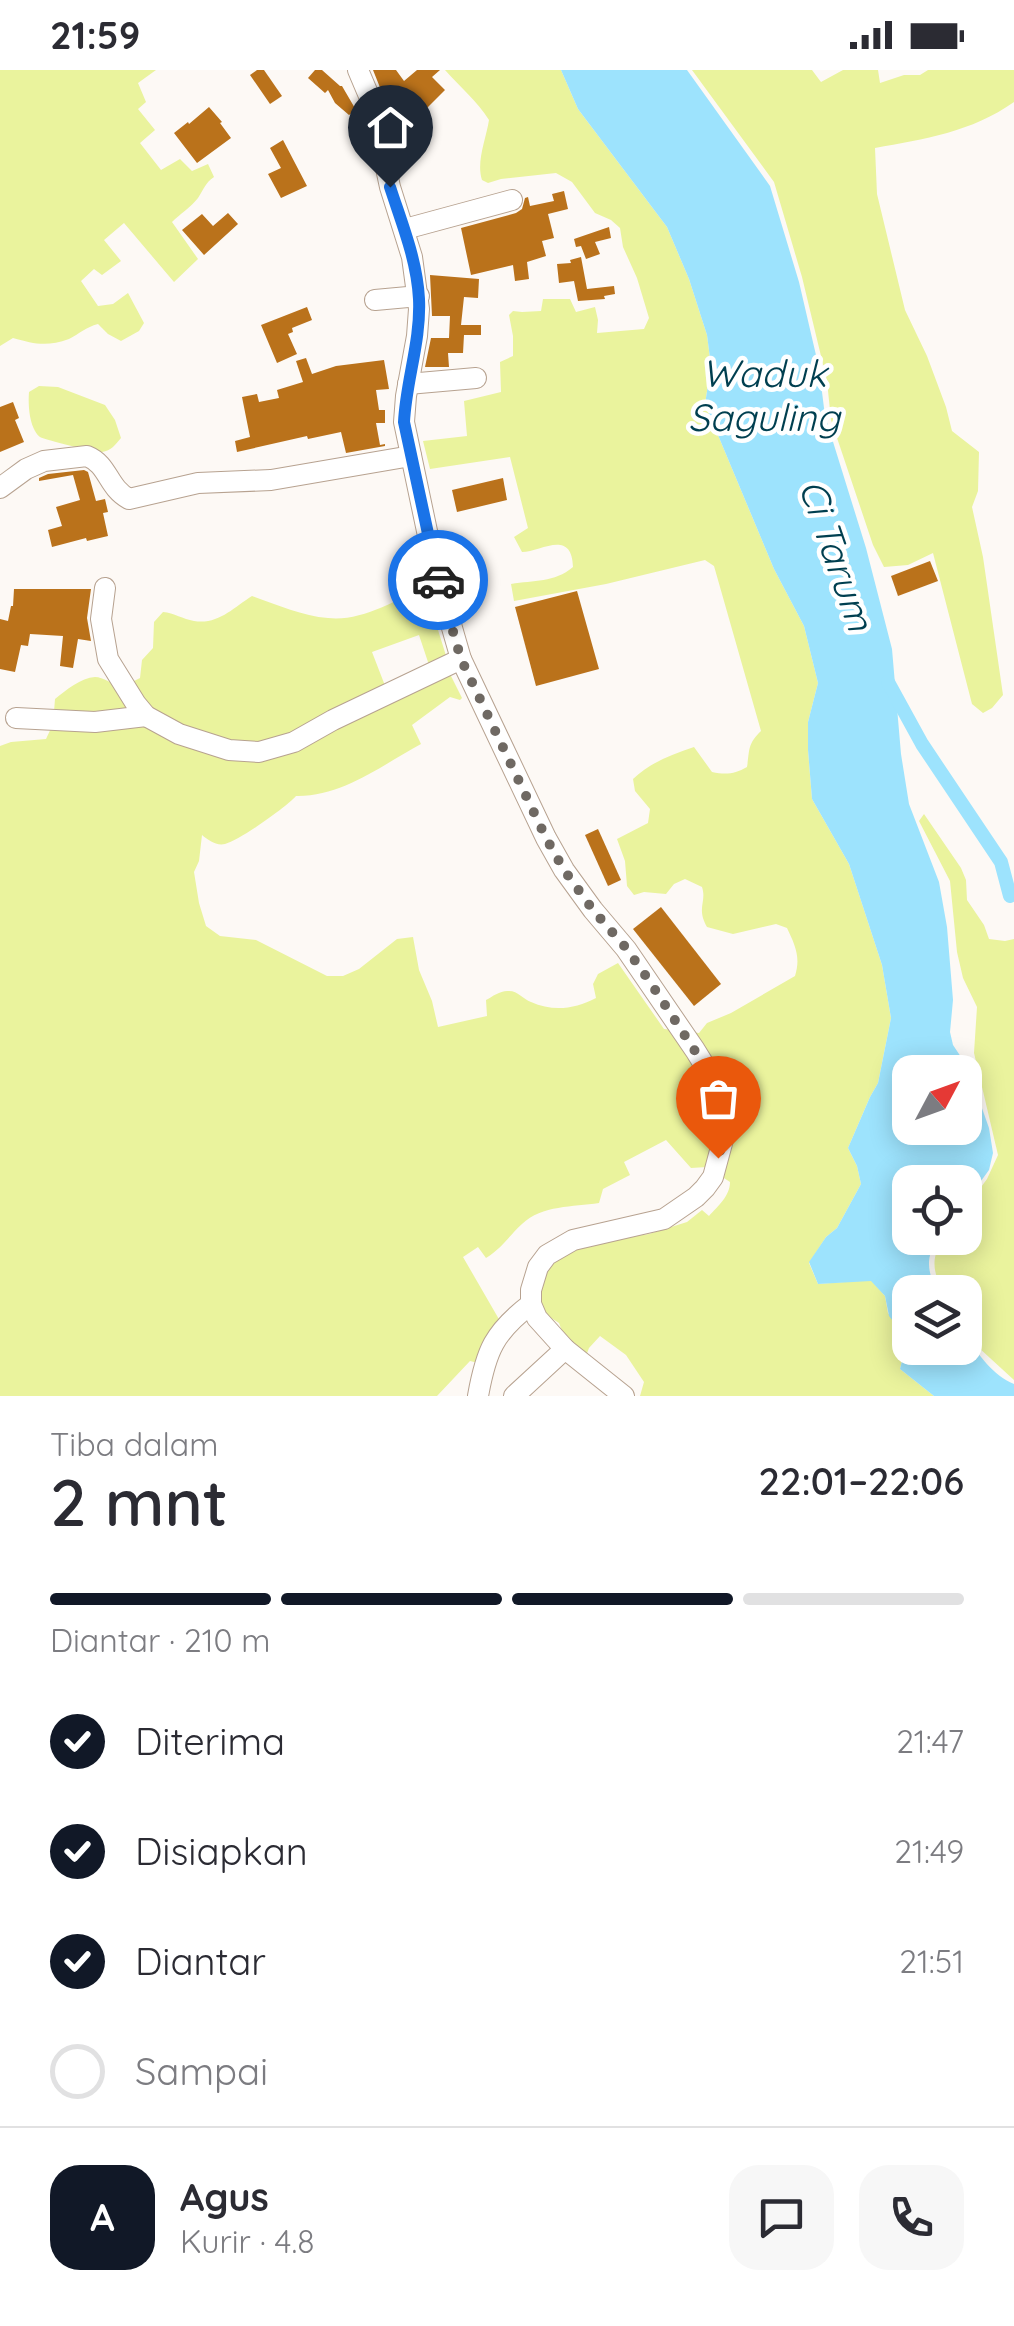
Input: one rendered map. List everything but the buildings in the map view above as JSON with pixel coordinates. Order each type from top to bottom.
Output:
[{"type":"street","points":[[358,70],[372,103],[419,296],[404,422],[434,570],[461,659],[564,870],[626,948],[695,1050],[708,1071],[724,1113],[724,1136],[712,1177],[682,1208],[664,1219],[573,1240],[546,1255],[538,1268],[530,1304],[537,1318],[565,1350],[624,1396]]},
{"type":"street","points":[[404,229],[512,200]]},
{"type":"street","points":[[375,300],[419,296]]},
{"type":"street","points":[[408,384],[476,378]]},
{"type":"street","points":[[0,488],[44,461],[87,456],[101,465],[114,488],[129,500],[198,482],[271,480],[410,456]]},
{"type":"street","points":[[105,588],[101,619],[108,659],[136,704],[146,716],[179,734],[229,750],[259,752],[294,742],[461,659]]},
{"type":"street","points":[[16,718],[95,722],[146,716]]},
{"type":"street","points":[[478,1396],[486,1358],[498,1334],[530,1304]]},
{"type":"street","points":[[514,1396],[565,1350]]},
{"type":"green space","points":[[0,70],[156,70],[138,83],[146,102],[138,109],[155,130],[140,143],[161,170],[180,159],[192,171],[208,164],[214,177],[172,222],[198,259],[174,282],[124,223],[104,240],[121,261],[102,275],[94,269],[81,281],[98,306],[113,304],[128,293],[144,323],[139,331],[121,341],[98,324],[54,343],[13,338],[0,346]]},
{"type":"green space","points":[[445,70],[561,70],[578,109],[667,227],[689,279],[707,335],[711,366],[705,404],[774,569],[804,626],[818,683],[808,722],[812,799],[849,864],[882,965],[891,1018],[878,1083],[848,1148],[861,1184],[837,1228],[809,1263],[818,1284],[871,1280],[885,1296],[892,1319],[892,1365],[901,1365],[900,1369],[934,1396],[640,1396],[644,1382],[626,1355],[600,1336],[586,1356],[565,1339],[559,1323],[545,1314],[540,1297],[546,1268],[574,1246],[649,1234],[687,1222],[702,1210],[709,1216],[726,1196],[730,1182],[707,1167],[691,1168],[666,1140],[624,1162],[630,1175],[603,1189],[599,1203],[539,1213],[486,1258],[478,1247],[463,1257],[500,1321],[478,1363],[470,1361],[437,1396],[0,1396],[0,746],[46,739],[53,724],[55,699],[79,682],[98,677],[120,688],[140,678],[142,660],[153,648],[154,622],[163,612],[203,622],[225,614],[252,596],[309,615],[352,617],[378,609],[424,585],[448,662],[430,668],[419,635],[372,652],[389,696],[449,672],[462,698],[450,697],[412,725],[421,744],[361,778],[329,791],[296,796],[262,823],[225,844],[202,835],[194,872],[199,903],[206,926],[220,936],[256,940],[327,976],[343,976],[359,969],[397,939],[413,937],[419,970],[438,1027],[487,1016],[486,1000],[506,991],[547,1007],[580,1005],[596,998],[593,984],[598,974],[618,963],[664,1029],[699,1033],[707,1023],[795,976],[797,957],[787,928],[776,924],[733,934],[707,927],[702,915],[702,887],[685,879],[666,894],[634,895],[627,886],[625,861],[617,839],[648,823],[650,809],[635,791],[633,779],[640,773],[694,747],[712,772],[738,771],[747,767],[751,744],[761,731],[714,566],[705,560],[514,601],[511,584],[551,578],[573,567],[571,555],[561,545],[522,552],[514,537],[528,528],[510,457],[430,469],[423,441],[467,436],[464,401],[501,392],[500,362],[513,356],[509,315],[513,311],[541,311],[543,299],[570,299],[576,312],[595,307],[597,333],[644,329],[649,318],[620,228],[595,213],[572,182],[556,173],[488,183],[482,180],[481,158],[489,120]]},
{"type":"green space","points":[[692,70],[812,70],[821,82],[843,70],[878,70],[880,83],[928,70],[1014,70],[1014,102],[998,112],[947,133],[875,148],[877,194],[905,310],[927,356],[952,431],[979,452],[978,491],[972,507],[1003,695],[983,713],[972,704],[933,553],[908,565],[884,567],[873,545],[831,420],[827,381],[774,182]]},
{"type":"green space","points":[[39,386],[58,387],[105,405],[121,438],[102,452],[40,437],[31,422],[29,403],[29,392]]},
{"type":"green space","points":[[924,814],[961,868],[967,900],[989,939],[1014,939],[1014,1380],[982,1351],[982,1275],[936,1275],[935,1271],[936,1255],[982,1255],[982,1186],[998,1155],[982,1087],[982,1055],[974,1053],[977,1007],[963,978],[957,952],[950,881],[919,821]]},
{"type":"water","name":"Waduk Saguling","points":[[561,70],[687,70],[770,186],[799,282],[819,368],[825,416],[892,649],[909,804],[939,882],[947,927],[953,1000],[950,1032],[960,1055],[892,1055],[892,1145],[982,1145],[982,1108],[993,1153],[982,1180],[982,1165],[892,1165],[892,1255],[931,1255],[931,1275],[892,1275],[892,1320],[885,1296],[871,1281],[818,1284],[809,1262],[837,1228],[861,1184],[848,1148],[878,1083],[891,1018],[882,965],[849,864],[812,799],[808,722],[818,683],[804,626],[774,569],[705,404],[711,366],[707,335],[667,227],[578,109]]},
{"type":"water","name":"Waduk Saguling","points":[[982,1358],[1014,1384],[1014,1396],[934,1396],[900,1369],[901,1365],[982,1365]]},
{"type":"waterway","points":[[888,682],[922,744],[1001,862],[1010,896]]},
{"type":"way so far","points":[[438,580],[461,659],[546,838],[564,870],[626,948],[708,1071],[724,1113],[724,1136],[718,1158]]},
{"type":"route","points":[[390,187],[412,256],[419,296],[404,422],[438,580]]},
{"type":"water label","name":"Ci Tarum","points":[[836,555]]}]
